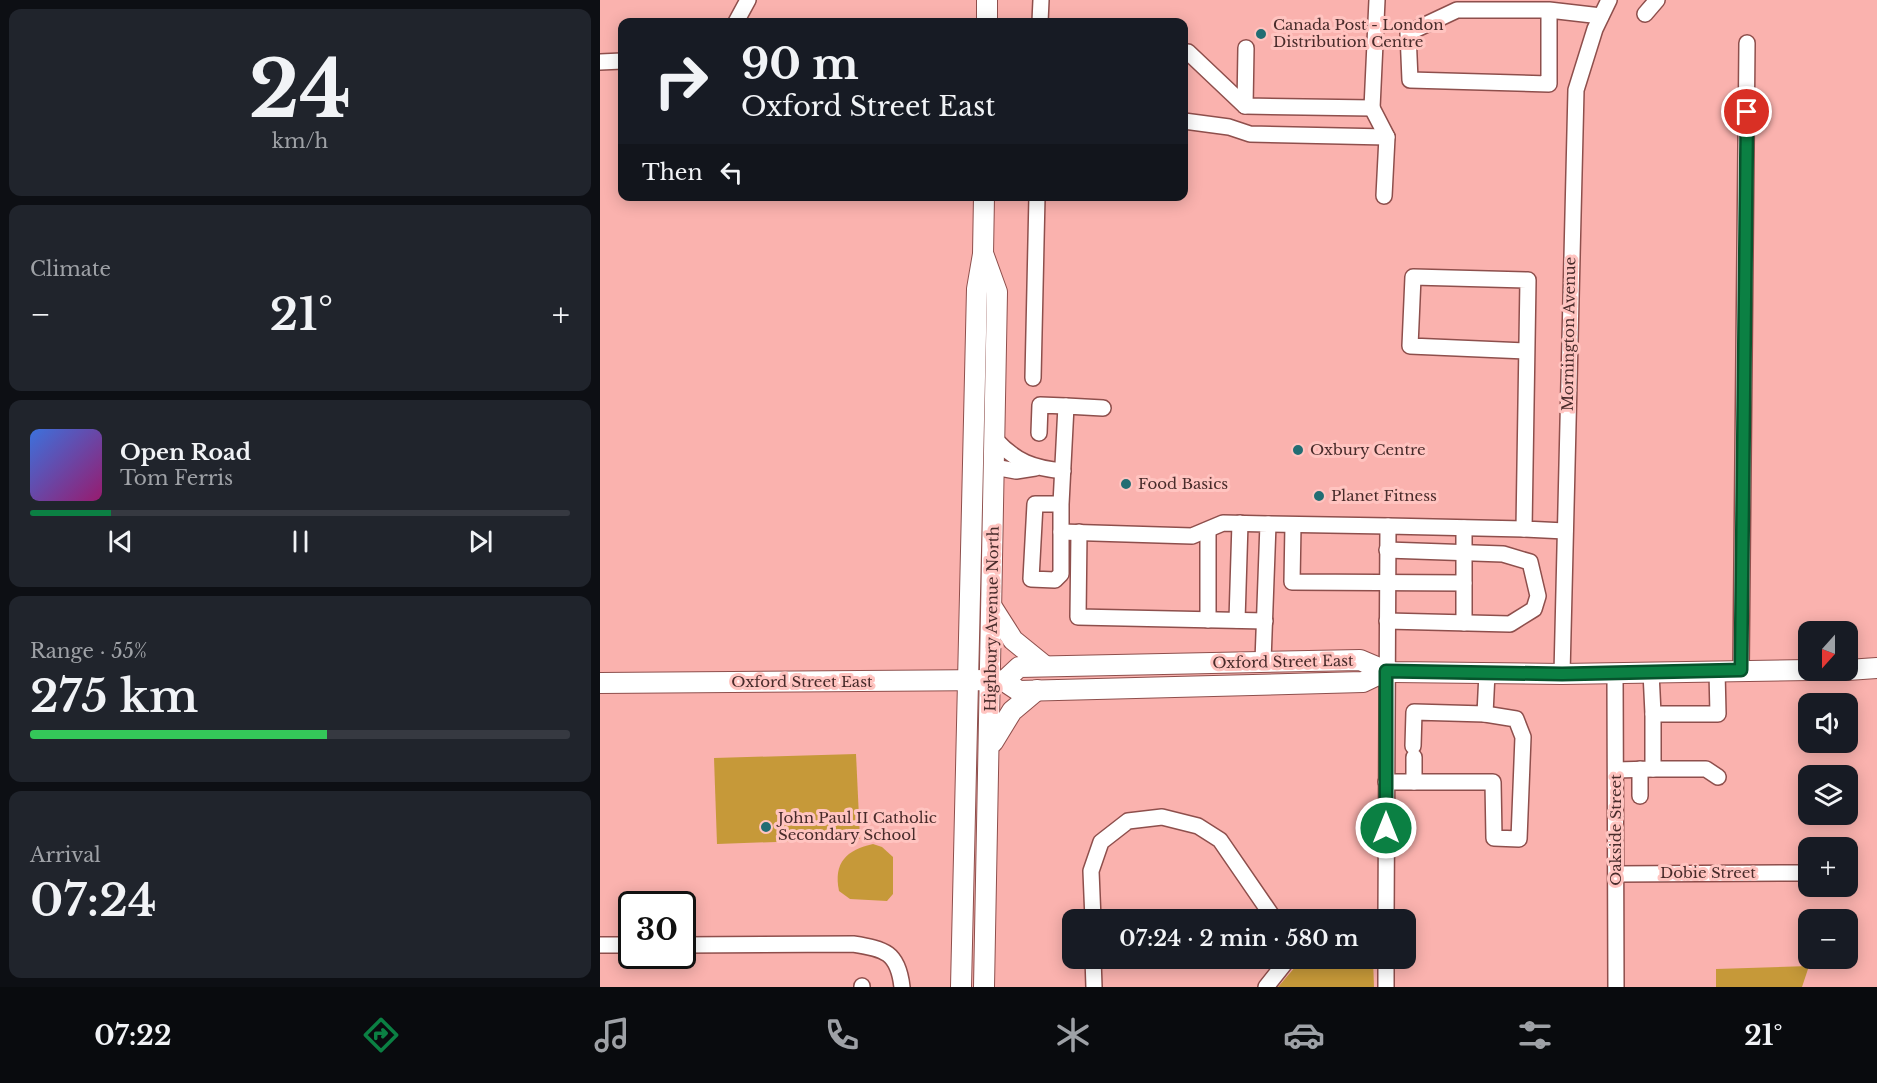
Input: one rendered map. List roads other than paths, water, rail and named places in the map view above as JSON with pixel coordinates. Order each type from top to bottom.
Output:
[{"type":"main road","points":[[987,0],[987,18]]},
{"type":"main road","name":"Highbury Avenue North","points":[[961,987],[977,289],[982,254],[984,201]]},
{"type":"main road","name":"Highbury Avenue North","points":[[982,254],[998,292],[991,606],[998,681],[990,747],[984,987]]},
{"type":"main road","points":[[991,606],[1013,640],[1045,666]]},
{"type":"main road","name":"Oxford Street East","points":[[998,681],[1018,666],[1263,661],[1360,660],[1386,671],[1562,674],[1798,670]]},
{"type":"main road","points":[[1858,669],[1877,668]]},
{"type":"main road","name":"Oxford Street East","points":[[600,683],[998,681],[1019,691],[1363,682],[1386,671]]},
{"type":"main road","points":[[990,747],[998,730],[1012,711],[1037,690]]},
{"type":"street","points":[[738,18],[748,0]]},
{"type":"street","points":[[1040,18],[1041,0]]},
{"type":"street","points":[[1377,0],[1372,108],[1387,138],[1384,196]]},
{"type":"street","points":[[1445,0],[1457,10]]},
{"type":"street","name":"Mornington Avenue","points":[[1562,674],[1576,90],[1601,16],[1609,0]]},
{"type":"street","points":[[1645,14],[1657,0]]},
{"type":"street","points":[[1549,10],[1549,84],[1410,80],[1408,33],[1457,10],[1549,10],[1601,16]]},
{"type":"street","points":[[1741,670],[1748,43]]},
{"type":"street","points":[[1245,106],[1246,48]]},
{"type":"street","points":[[1188,52],[1245,106],[1372,108]]},
{"type":"street","points":[[600,62],[618,61]]},
{"type":"street","points":[[1188,121],[1229,126],[1250,134],[1387,138]]},
{"type":"street","points":[[1033,378],[1037,201]]},
{"type":"street","points":[[1524,529],[1528,280],[1413,277],[1410,346],[1526,351]]},
{"type":"street","points":[[1039,433],[1040,405],[1103,408]]},
{"type":"street","points":[[1061,504],[1035,504],[1031,579],[1055,580],[1061,574],[1061,504],[1066,406]]},
{"type":"street","points":[[995,439],[1007,451],[1035,468]]},
{"type":"street","points":[[994,467],[1016,471],[1035,468],[1063,471]]},
{"type":"street","points":[[1061,532],[1192,536],[1223,523],[1565,531]]},
{"type":"street","points":[[1237,620],[1240,523]]},
{"type":"street","points":[[1263,661],[1268,524]]},
{"type":"street","points":[[1293,525],[1292,582],[1464,583]]},
{"type":"street","points":[[1386,909],[1388,526]]},
{"type":"street","points":[[1464,528],[1464,623]]},
{"type":"street","points":[[1208,530],[1208,620]]},
{"type":"street","points":[[1079,532],[1078,617],[1265,621]]},
{"type":"street","points":[[1387,621],[1510,624],[1534,609],[1538,597],[1530,562],[1503,554],[1388,550]]},
{"type":"street","points":[[1653,714],[1718,714],[1717,671]]},
{"type":"street","points":[[1485,714],[1487,672]]},
{"type":"street","points":[[1640,796],[1653,714],[1652,672]]},
{"type":"street","name":"Oakside Street","points":[[1615,673],[1616,987]]},
{"type":"street","points":[[1386,782],[1414,782],[1493,782],[1494,838],[1520,839],[1523,737],[1516,719],[1485,714],[1414,712],[1414,782]]},
{"type":"street","points":[[1616,770],[1706,769],[1718,777]]},
{"type":"street","points":[[1092,909],[1091,871],[1101,842],[1128,821],[1161,817],[1198,826],[1220,840],[1267,909]]},
{"type":"street","name":"Dobie Street","points":[[1617,874],[1798,873]]},
{"type":"street","points":[[696,945],[853,944],[881,948],[896,961],[902,987]]},
{"type":"street","points":[[600,945],[618,945]]},
{"type":"street","points":[[1093,969],[1094,987]]},
{"type":"street","points":[[1266,987],[1280,969]]},
{"type":"street","points":[[1386,969],[1386,987]]},
{"type":"place","name":"Canada Post - London Distribution Centre","points":[[1261,34]]},
{"type":"place","name":"Oxbury Centre","points":[[1298,450]]},
{"type":"place","name":"Food Basics","points":[[1126,484]]},
{"type":"place","name":"Planet Fitness","points":[[1319,496]]},
{"type":"place","name":"John Paul II Catholic Secondary School","points":[[766,827]]}]
